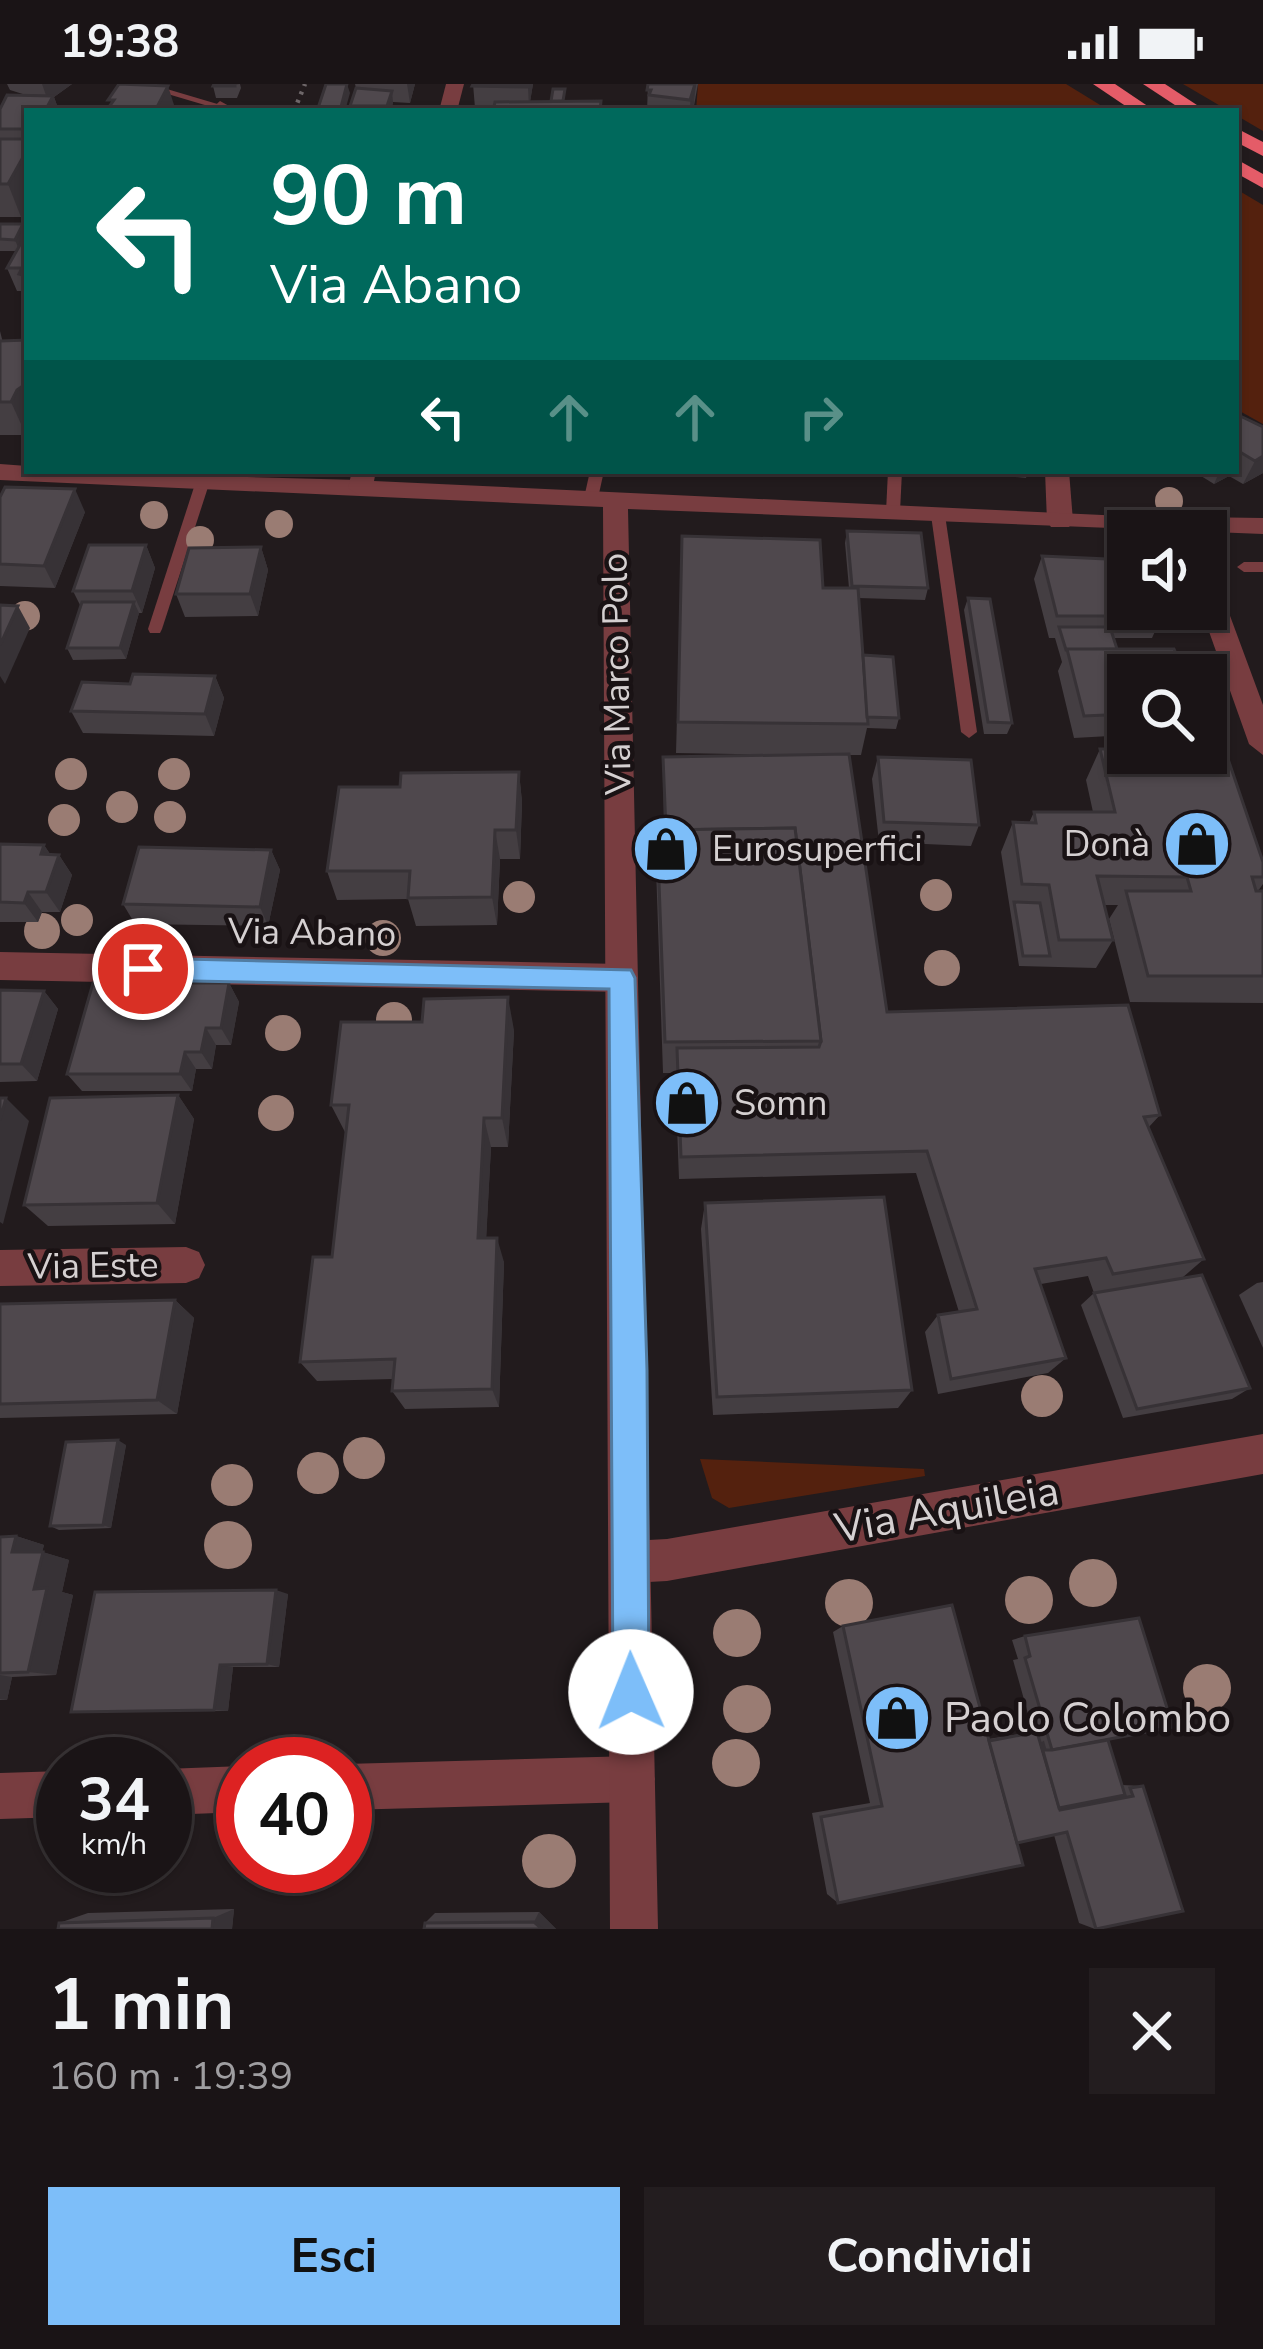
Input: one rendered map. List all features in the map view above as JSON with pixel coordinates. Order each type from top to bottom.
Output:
[{"type":"highway","points":[[1102,84],[1141,108]]},
{"type":"highway","points":[[1152,84],[1192,108]]},
{"type":"street","points":[[91,474],[203,481],[362,479],[601,489],[1107,524]]},
{"type":"street","points":[[1057,474],[1060,521]]},
{"type":"street","name":"Via Marco Polo","points":[[601,489],[622,978],[634,1929]]},
{"type":"street","points":[[1227,527],[1263,526]]},
{"type":"street","points":[[1222,630],[1263,744]]},
{"type":"street","name":"Via Abano","points":[[0,966],[622,978]]},
{"type":"street","name":"Via Este","points":[[0,1268],[186,1264]]},
{"type":"street","name":"Via Aquileia","points":[[630,1562],[667,1560],[1263,1454]]},
{"type":"street","points":[[372,1786],[632,1779]]},
{"type":"street","points":[[0,1796],[36,1795]]},
{"type":"lane","points":[[140,84],[222,108]]},
{"type":"lane","points":[[893,512],[895,474]]},
{"type":"lane","points":[[154,629],[203,481]]},
{"type":"lane","points":[[938,515],[969,732]]},
{"type":"lane","points":[[1244,567],[1263,567]]},
{"type":"shaded area","points":[[698,84],[1066,84],[1105,108],[696,108]]},
{"type":"shaded area","points":[[1183,84],[1263,84],[1263,131],[1239,117],[1239,108],[1224,108]]},
{"type":"shaded area","points":[[1239,191],[1263,205],[1263,424],[1239,411]]},
{"type":"shaded area","points":[[700,1459],[924,1469],[925,1476],[729,1508],[712,1498]]},
{"type":"building","points":[[119,84],[168,86],[157,108],[108,108],[114,100],[108,100]]},
{"type":"building","points":[[326,84],[347,84],[341,108],[318,108]]},
{"type":"building","points":[[528,84],[528,87],[472,86]]},
{"type":"building","points":[[648,84],[695,84],[690,100],[649,95]]},
{"type":"building","points":[[356,88],[392,91],[387,106],[350,106]]},
{"type":"building","points":[[553,89],[565,89],[563,101],[551,101]]},
{"type":"building","points":[[7,95],[53,96],[47,108],[24,108],[24,129],[0,129],[0,109]]},
{"type":"building","points":[[601,101],[600,108],[494,108],[495,102]]},
{"type":"building","points":[[0,139],[24,139],[24,155],[8,184],[0,184]]},
{"type":"building","points":[[0,224],[23,224],[15,240],[0,239]]},
{"type":"building","points":[[24,244],[24,275],[19,274],[22,268],[7,268]]},
{"type":"building","points":[[24,340],[24,385],[11,402],[0,402],[0,341]]},
{"type":"building","points":[[1239,415],[1263,427],[1263,456],[1255,461],[1240,452]]},
{"type":"building","points":[[5,487],[75,489],[44,566],[0,564],[0,497]]},
{"type":"building","points":[[847,531],[921,533],[928,588],[852,586]]},
{"type":"building","points":[[682,536],[820,540],[823,588],[858,588],[868,724],[678,722]]},
{"type":"building","points":[[89,545],[146,545],[132,591],[73,591]]},
{"type":"building","points":[[261,547],[250,594],[176,594],[189,548]]},
{"type":"building","points":[[1042,556],[1107,559],[1107,616],[1057,616]]},
{"type":"building","points":[[968,598],[990,599],[1012,723],[988,722]]},
{"type":"building","points":[[82,602],[134,602],[120,648],[67,648]]},
{"type":"building","points":[[0,605],[18,606],[0,645]]},
{"type":"building","points":[[1059,627],[1107,627],[1117,649],[1066,650]]},
{"type":"building","points":[[1067,649],[1174,649],[1176,654],[1107,654],[1107,715],[1084,716]]},
{"type":"building","points":[[863,655],[893,657],[899,718],[867,717]]},
{"type":"building","points":[[133,674],[215,676],[205,714],[71,711],[82,682],[130,684]]},
{"type":"building","points":[[1100,749],[1107,749],[1107,774],[1227,774],[1227,756],[1263,862],[1263,877],[1252,877],[1256,891],[1263,891],[1263,976],[1148,976],[1126,891],[1191,891],[1187,877],[1097,876],[1113,940],[1059,940],[1049,885],[1022,884],[1013,822],[1036,823],[1034,812],[1115,812]]},
{"type":"building","points":[[849,754],[887,1012],[1128,1005],[1160,1115],[1144,1117],[1204,1259],[1113,1274],[1106,1258],[1035,1269],[1066,1358],[951,1379],[938,1315],[977,1309],[927,1151],[681,1157],[677,1048],[819,1047],[821,1041],[795,828],[666,830],[663,757]]},
{"type":"building","points":[[878,757],[971,760],[979,825],[884,822]]},
{"type":"building","points":[[519,772],[516,830],[495,830],[492,897],[408,898],[410,871],[327,871],[339,787],[400,787],[401,773]]},
{"type":"building","points":[[795,828],[821,1041],[665,1042],[657,830]]},
{"type":"building","points":[[0,844],[44,845],[41,854],[59,855],[46,892],[28,892],[24,903],[0,902]]},
{"type":"building","points":[[139,847],[271,850],[260,907],[123,904]]},
{"type":"building","points":[[1014,902],[1040,903],[1050,956],[1023,956]]},
{"type":"building","points":[[93,983],[229,983],[221,1028],[206,1028],[201,1052],[185,1052],[180,1074],[67,1074]]},
{"type":"building","points":[[0,990],[44,991],[21,1064],[0,1064]]},
{"type":"building","points":[[508,997],[502,1118],[484,1118],[478,1238],[497,1238],[492,1389],[392,1391],[395,1359],[300,1362],[313,1257],[332,1257],[349,1105],[331,1105],[341,1022],[422,1022],[424,999]]},
{"type":"building","points":[[178,1095],[157,1203],[24,1205],[50,1098]]},
{"type":"building","points":[[884,1197],[912,1390],[717,1397],[705,1203]]},
{"type":"building","points":[[1202,1275],[1250,1388],[1137,1409],[1094,1293]]},
{"type":"building","points":[[175,1300],[157,1400],[0,1404],[0,1304]]},
{"type":"building","points":[[118,1440],[103,1525],[50,1526],[66,1442]]},
{"type":"building","points":[[16,1536],[12,1552],[43,1552],[34,1589],[47,1588],[28,1672],[0,1673],[0,1537]]},
{"type":"building","points":[[276,1590],[267,1664],[220,1665],[214,1710],[71,1712],[95,1592]]},
{"type":"building","points":[[952,1605],[1023,1865],[838,1903],[821,1817],[882,1806],[843,1626]]},
{"type":"building","points":[[1139,1618],[1173,1727],[1052,1750],[1025,1658],[1030,1656],[1025,1636]]},
{"type":"building","points":[[1037,1732],[1060,1810],[1133,1796],[1130,1788],[1143,1786],[1183,1911],[1096,1929],[1067,1832],[1017,1843],[989,1741]]},
{"type":"building","points":[[1108,1740],[1125,1795],[1059,1808],[1041,1744],[1052,1750]]},
{"type":"building","points":[[213,1918],[212,1929],[58,1929],[59,1923]]},
{"type":"building","points":[[534,1922],[542,1929],[424,1929],[425,1923]]},
{"type":"place","name":"Donà","points":[[1197,844]]},
{"type":"place","name":"Eurosuperfici","points":[[666,849]]},
{"type":"place","name":"Somn","points":[[687,1103]]},
{"type":"place","name":"Paolo Colombo","points":[[897,1718]]},
{"type":"route","points":[[143,969],[622,978],[631,1370],[631,1692]]}]
